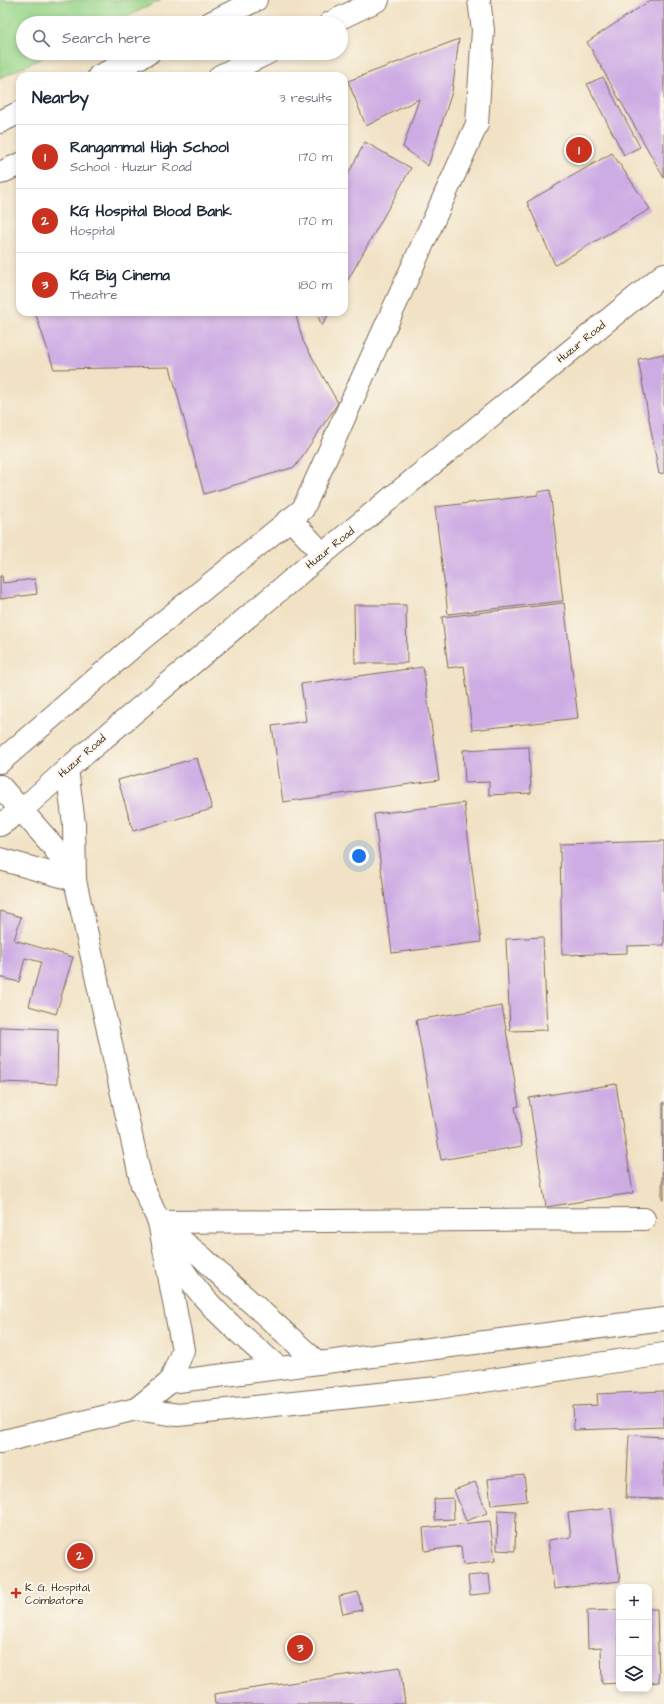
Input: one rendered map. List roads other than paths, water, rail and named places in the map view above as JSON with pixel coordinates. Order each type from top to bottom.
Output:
[{"type":"street","points":[[224,16],[256,0]]},
{"type":"street","points":[[345,16],[378,0]]},
{"type":"street","points":[[0,762],[142,640],[303,509],[477,124],[483,30],[480,0]]},
{"type":"street","points":[[108,72],[134,60]]},
{"type":"street","points":[[228,72],[253,60]]},
{"type":"street","points":[[0,122],[16,114]]},
{"type":"street","points":[[0,173],[16,166]]},
{"type":"street","name":"Huzur Road","points":[[0,825],[22,810],[66,769],[323,554],[664,274]]},
{"type":"street","points":[[290,519],[323,554]]},
{"type":"street","points":[[66,769],[74,824],[75,880],[142,1185],[178,1264],[209,1305],[279,1368]]},
{"type":"street","points":[[0,786],[53,846],[75,880]]},
{"type":"street","points":[[0,859],[75,880]]},
{"type":"street","points":[[159,1222],[644,1219]]},
{"type":"street","points":[[159,1222],[202,1257],[318,1363]]},
{"type":"street","points":[[136,1409],[170,1382],[183,1350],[159,1222]]},
{"type":"street","points":[[170,1382],[664,1318]]},
{"type":"street","points":[[0,1442],[136,1409],[178,1415],[437,1388],[664,1354]]},
{"type":"place","name":"Rangammal High School","points":[[579,150]]},
{"type":"place","name":"KG Hospital Blood Bank","points":[[80,1556]]},
{"type":"place","name":"K. G. Hospital, Coimbatore","points":[[16,1593]]},
{"type":"place","name":"KG Big Cinema","points":[[300,1648]]}]
